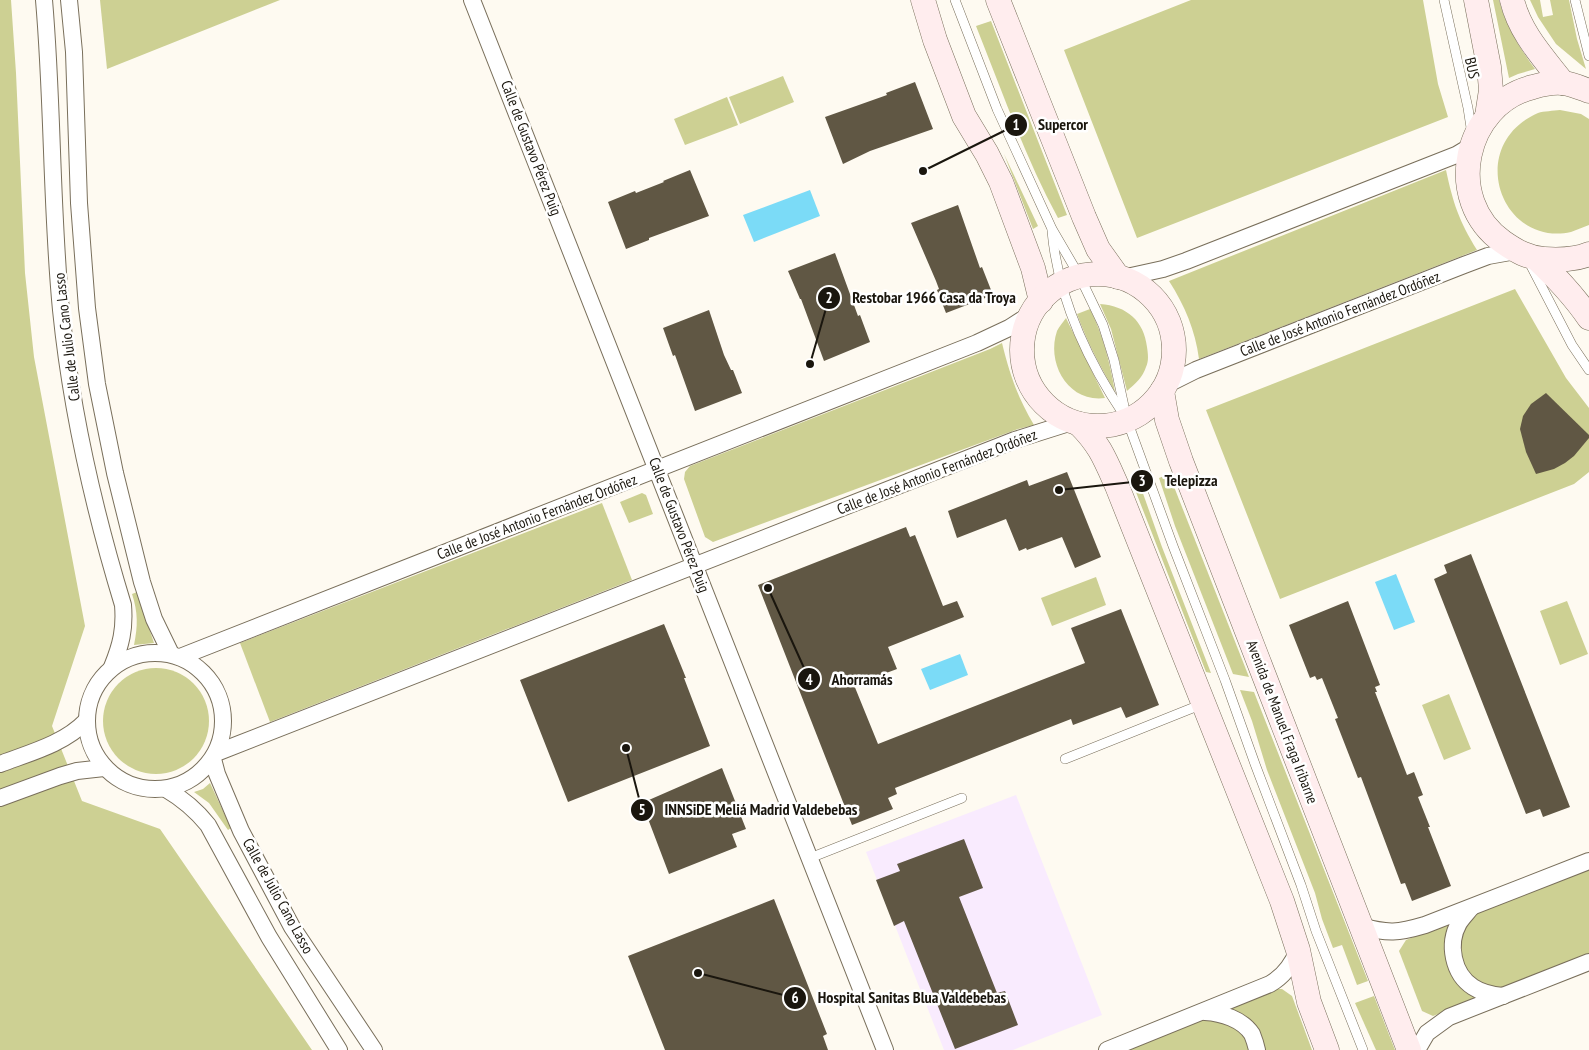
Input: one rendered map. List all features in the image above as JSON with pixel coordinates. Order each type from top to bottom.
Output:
[{"type":"street","name":"Calle de Julio Cano Lasso","points":[[44,0],[49,54],[54,203],[61,309],[71,388],[90,478],[123,605],[125,623],[120,647],[112,667]]},
{"type":"street","name":"Calle de Julio Cano Lasso","points":[[69,0],[74,52],[79,203],[87,308],[96,384],[115,473],[142,582],[154,619],[175,656]]},
{"type":"street","name":"Calle de Gustavo Pérez Puig","points":[[472,0],[885,1050]]},
{"type":"street","points":[[923,0],[935,40],[964,116],[1001,182],[1033,268],[1036,307],[1023,337],[1022,349],[1026,376],[1046,406],[1057,415],[1075,423],[1093,438],[1101,449],[1282,901],[1298,950],[1309,1002],[1328,1050]]},
{"type":"street","points":[[998,0],[1098,249],[1120,277]]},
{"type":"street","points":[[1476,0],[1489,66],[1491,90],[1487,116],[1472,144],[1468,164],[1467,180],[1474,202],[1480,218],[1496,237],[1526,255],[1557,278],[1589,318]]},
{"type":"street","points":[[1512,0],[1516,14],[1531,43],[1563,83]]},
{"type":"street","points":[[1487,116],[1506,99],[1521,90],[1544,84],[1563,83],[1589,90]]},
{"type":"street","points":[[1120,277],[1149,272],[1186,261],[1456,155],[1472,144]]},
{"type":"street","points":[[1526,255],[1561,261],[1589,254]]},
{"type":"street","name":"Calle de José Antonio Fernández Ordóñez","points":[[1164,388],[1196,370],[1488,256],[1526,255]]},
{"type":"street","points":[[1036,307],[1071,280],[1106,275],[1120,277],[1135,284],[1158,302],[1170,322],[1174,358],[1164,388],[1146,409],[1127,420],[1103,426],[1075,423]]},
{"type":"street","name":"Calle de José Antonio Fernández Ordóñez","points":[[175,656],[978,344],[1009,328],[1036,307]]},
{"type":"street","name":"Avenida de Manuel Fraga Iribarne","points":[[1164,388],[1167,420],[1181,461],[1410,1050]]},
{"type":"street","name":"Calle de José Antonio Fernández Ordóñez","points":[[215,756],[1015,440],[1075,423]]},
{"type":"street","points":[[150,652],[175,656],[200,668],[215,686],[223,708],[224,731],[215,756],[200,773],[184,784],[166,789],[141,788],[126,782],[104,768],[91,746],[86,721],[89,703],[98,683],[112,667],[130,657],[150,652]]},
{"type":"street","points":[[2,763],[48,745],[78,730],[86,721]]},
{"type":"street","name":"Calle de Julio Cano Lasso","points":[[215,756],[217,774],[241,831],[292,927],[374,1050]]},
{"type":"street","points":[[8,796],[77,771],[104,768]]},
{"type":"street","name":"Calle de Julio Cano Lasso","points":[[166,789],[180,797],[196,811],[208,826],[268,937],[339,1050]]},
{"type":"street","points":[[1361,926],[1380,931],[1403,932],[1472,908],[1589,861]]},
{"type":"street","points":[[1472,908],[1459,923],[1454,936],[1455,963],[1459,974],[1472,987],[1485,994],[1503,996]]},
{"type":"street","points":[[1107,1050],[1249,994],[1277,980],[1290,967],[1298,950]]},
{"type":"street","points":[[1417,1050],[1427,1033],[1444,1020],[1589,962]]},
{"type":"street","points":[[1203,1012],[1228,1015],[1252,1034],[1257,1050]]},
{"type":"lane","points":[[955,0],[997,109],[1052,229],[1071,280],[1086,351],[1100,378],[1127,420]]},
{"type":"lane","name":"BUS","points":[[1444,0],[1468,108],[1472,144]]},
{"type":"lane","points":[[1576,0],[1589,56]]},
{"type":"lane","points":[[1052,229],[1056,260],[1098,312],[1109,342],[1127,420],[1228,688],[1316,931],[1364,1050]]},
{"type":"lane","points":[[1526,255],[1572,345],[1589,370]]},
{"type":"lane","points":[[1065,759],[1195,707],[1205,708]]},
{"type":"lane","points":[[810,858],[962,798]]},
{"type":"shaded area","points":[[1016,795],[1102,1015],[1013,1050],[944,1050],[866,852]]},
{"type":"green space","points":[[0,0],[11,0],[25,273],[34,357],[85,626],[52,726],[82,801],[160,829],[312,1050],[0,1050]]},
{"type":"green space","points":[[100,0],[280,0],[107,69]]},
{"type":"green space","points":[[1191,0],[1423,0],[1438,84],[1448,117],[1137,238],[1064,50]]},
{"type":"green space","points":[[1493,0],[1499,0],[1505,19],[1535,69],[1509,78]]},
{"type":"green space","points":[[1530,0],[1540,0],[1543,17],[1553,15],[1550,0],[1569,0],[1577,39],[1586,69],[1556,44],[1538,17]]},
{"type":"green space","points":[[991,21],[1067,215],[1058,218],[1046,195],[1014,123],[976,26]]},
{"type":"green space","points":[[783,76],[794,102],[740,124],[729,97]]},
{"type":"green space","points":[[727,97],[738,125],[685,145],[674,119]]},
{"type":"green space","points":[[1560,110],[1581,114],[1589,119],[1589,225],[1571,232],[1546,233],[1526,224],[1510,209],[1500,190],[1498,169],[1502,147],[1516,128],[1538,113]]},
{"type":"green space","points":[[1004,154],[1038,226],[1033,229]]},
{"type":"green space","points":[[1446,170],[1457,212],[1477,250],[1199,359],[1195,338],[1188,318],[1169,281]]},
{"type":"green space","points":[[1515,289],[1566,378],[1589,408],[1589,472],[1574,484],[1280,599],[1206,410]]},
{"type":"green space","points":[[1100,304],[1118,308],[1133,317],[1138,322],[1145,338],[1148,360],[1145,371],[1127,391],[1111,329]]},
{"type":"green space","points":[[1090,309],[1106,349],[1115,392],[1094,354],[1077,314]]},
{"type":"green space","points":[[1066,318],[1105,398],[1092,398],[1080,394],[1063,378],[1058,368],[1054,343],[1057,331]]},
{"type":"green space","points":[[1002,343],[1015,385],[1034,425],[1018,429],[713,542],[705,537],[684,479],[685,472],[690,466]]},
{"type":"green space","points":[[1169,474],[1249,677],[1233,674],[1175,526],[1159,478]]},
{"type":"green space","points":[[1140,485],[1211,673],[1206,672],[1134,487]]},
{"type":"green space","points":[[642,493],[646,495],[653,514],[629,523],[620,502]]},
{"type":"green space","points":[[602,503],[632,580],[270,722],[240,643]]},
{"type":"green space","points":[[1096,577],[1106,605],[1052,626],[1041,598]]},
{"type":"green space","points":[[137,592],[154,643],[134,645],[137,619],[132,594]]},
{"type":"green space","points":[[1567,601],[1588,654],[1560,665],[1540,611]]},
{"type":"green space","points":[[156,668],[176,672],[193,684],[205,701],[209,721],[205,741],[193,758],[176,770],[156,774],[136,770],[119,758],[107,741],[103,721],[107,701],[119,684],[136,672]]},
{"type":"green space","points":[[1240,690],[1254,692],[1368,981],[1357,985],[1342,945],[1333,948],[1315,893],[1267,770]]},
{"type":"green space","points":[[1449,694],[1471,749],[1444,760],[1422,705]]},
{"type":"green space","points":[[210,783],[231,828],[228,830],[209,803],[194,792],[203,789]]},
{"type":"green space","points":[[1589,868],[1589,956],[1433,1016],[1422,1011],[1399,951],[1406,940]]},
{"type":"green space","points":[[1276,989],[1282,989],[1292,996],[1312,1050],[1123,1050]]},
{"type":"green space","points":[[1374,996],[1395,1050],[1376,1050],[1355,1003]]},
{"type":"water","points":[[810,190],[820,216],[754,242],[743,215]]},
{"type":"water","points":[[1396,574],[1415,622],[1394,630],[1375,582]]},
{"type":"water","points":[[960,654],[968,675],[930,690],[921,669]]},
{"type":"building","points":[[915,82],[933,129],[870,151],[843,164],[825,117],[887,95],[886,93]]},
{"type":"building","points":[[690,170],[709,216],[649,238],[649,240],[626,249],[608,202],[635,191],[636,193]]},
{"type":"building","points":[[958,205],[980,268],[982,267],[993,295],[946,313],[937,290],[939,289],[936,281],[911,223]]},
{"type":"building","points":[[835,253],[858,316],[860,315],[870,342],[824,361],[801,299],[788,271]]},
{"type":"building","points":[[709,310],[724,355],[731,370],[733,370],[742,393],[695,411],[663,328]]},
{"type":"building","points":[[1546,393],[1589,435],[1589,438],[1574,456],[1565,463],[1554,469],[1536,474],[1526,452],[1520,429],[1523,416],[1531,404]]},
{"type":"building","points":[[1067,472],[1101,557],[1075,568],[1062,537],[1027,550],[1026,548],[1019,551],[1006,519],[957,538],[948,511],[1027,480],[1029,486]]},
{"type":"building","points":[[906,527],[910,537],[915,535],[943,606],[957,601],[964,617],[888,647],[897,669],[854,685],[878,744],[1085,663],[1071,628],[1121,609],[1159,705],[1126,718],[1121,707],[1073,725],[1071,719],[895,788],[897,794],[888,798],[893,809],[852,825],[758,585]]},
{"type":"building","points":[[1471,554],[1570,807],[1543,817],[1540,809],[1526,814],[1434,579],[1447,573],[1444,565]]},
{"type":"building","points":[[1348,601],[1380,685],[1375,687],[1377,692],[1375,692],[1407,775],[1414,772],[1423,795],[1418,797],[1451,886],[1412,901],[1405,883],[1401,884],[1361,777],[1358,778],[1335,719],[1338,718],[1322,678],[1317,680],[1315,676],[1310,678],[1289,625]]},
{"type":"building","points":[[664,624],[686,678],[684,678],[710,746],[568,802],[520,680]]},
{"type":"building","points":[[722,768],[746,829],[732,834],[737,847],[669,874],[642,803]]},
{"type":"building","points":[[964,839],[983,888],[959,897],[997,993],[1005,991],[1018,1025],[955,1049],[904,921],[894,926],[876,880],[900,871],[897,864]]},
{"type":"building","points":[[774,899],[827,1034],[823,1036],[828,1050],[665,1050],[628,956]]},
{"type":"place","name":"Supercor","points":[[923,171]]},
{"type":"place","name":"Restobar 1966 Casa da Troya","points":[[810,364]]},
{"type":"place","name":"Telepizza","points":[[1059,490]]},
{"type":"place","name":"Ahorramás","points":[[768,588]]},
{"type":"place","name":"INNSiDE Meliá Madrid Valdebebas","points":[[626,748]]},
{"type":"place","name":"Hospital Sanitas Blua Valdebebas","points":[[698,973]]}]
